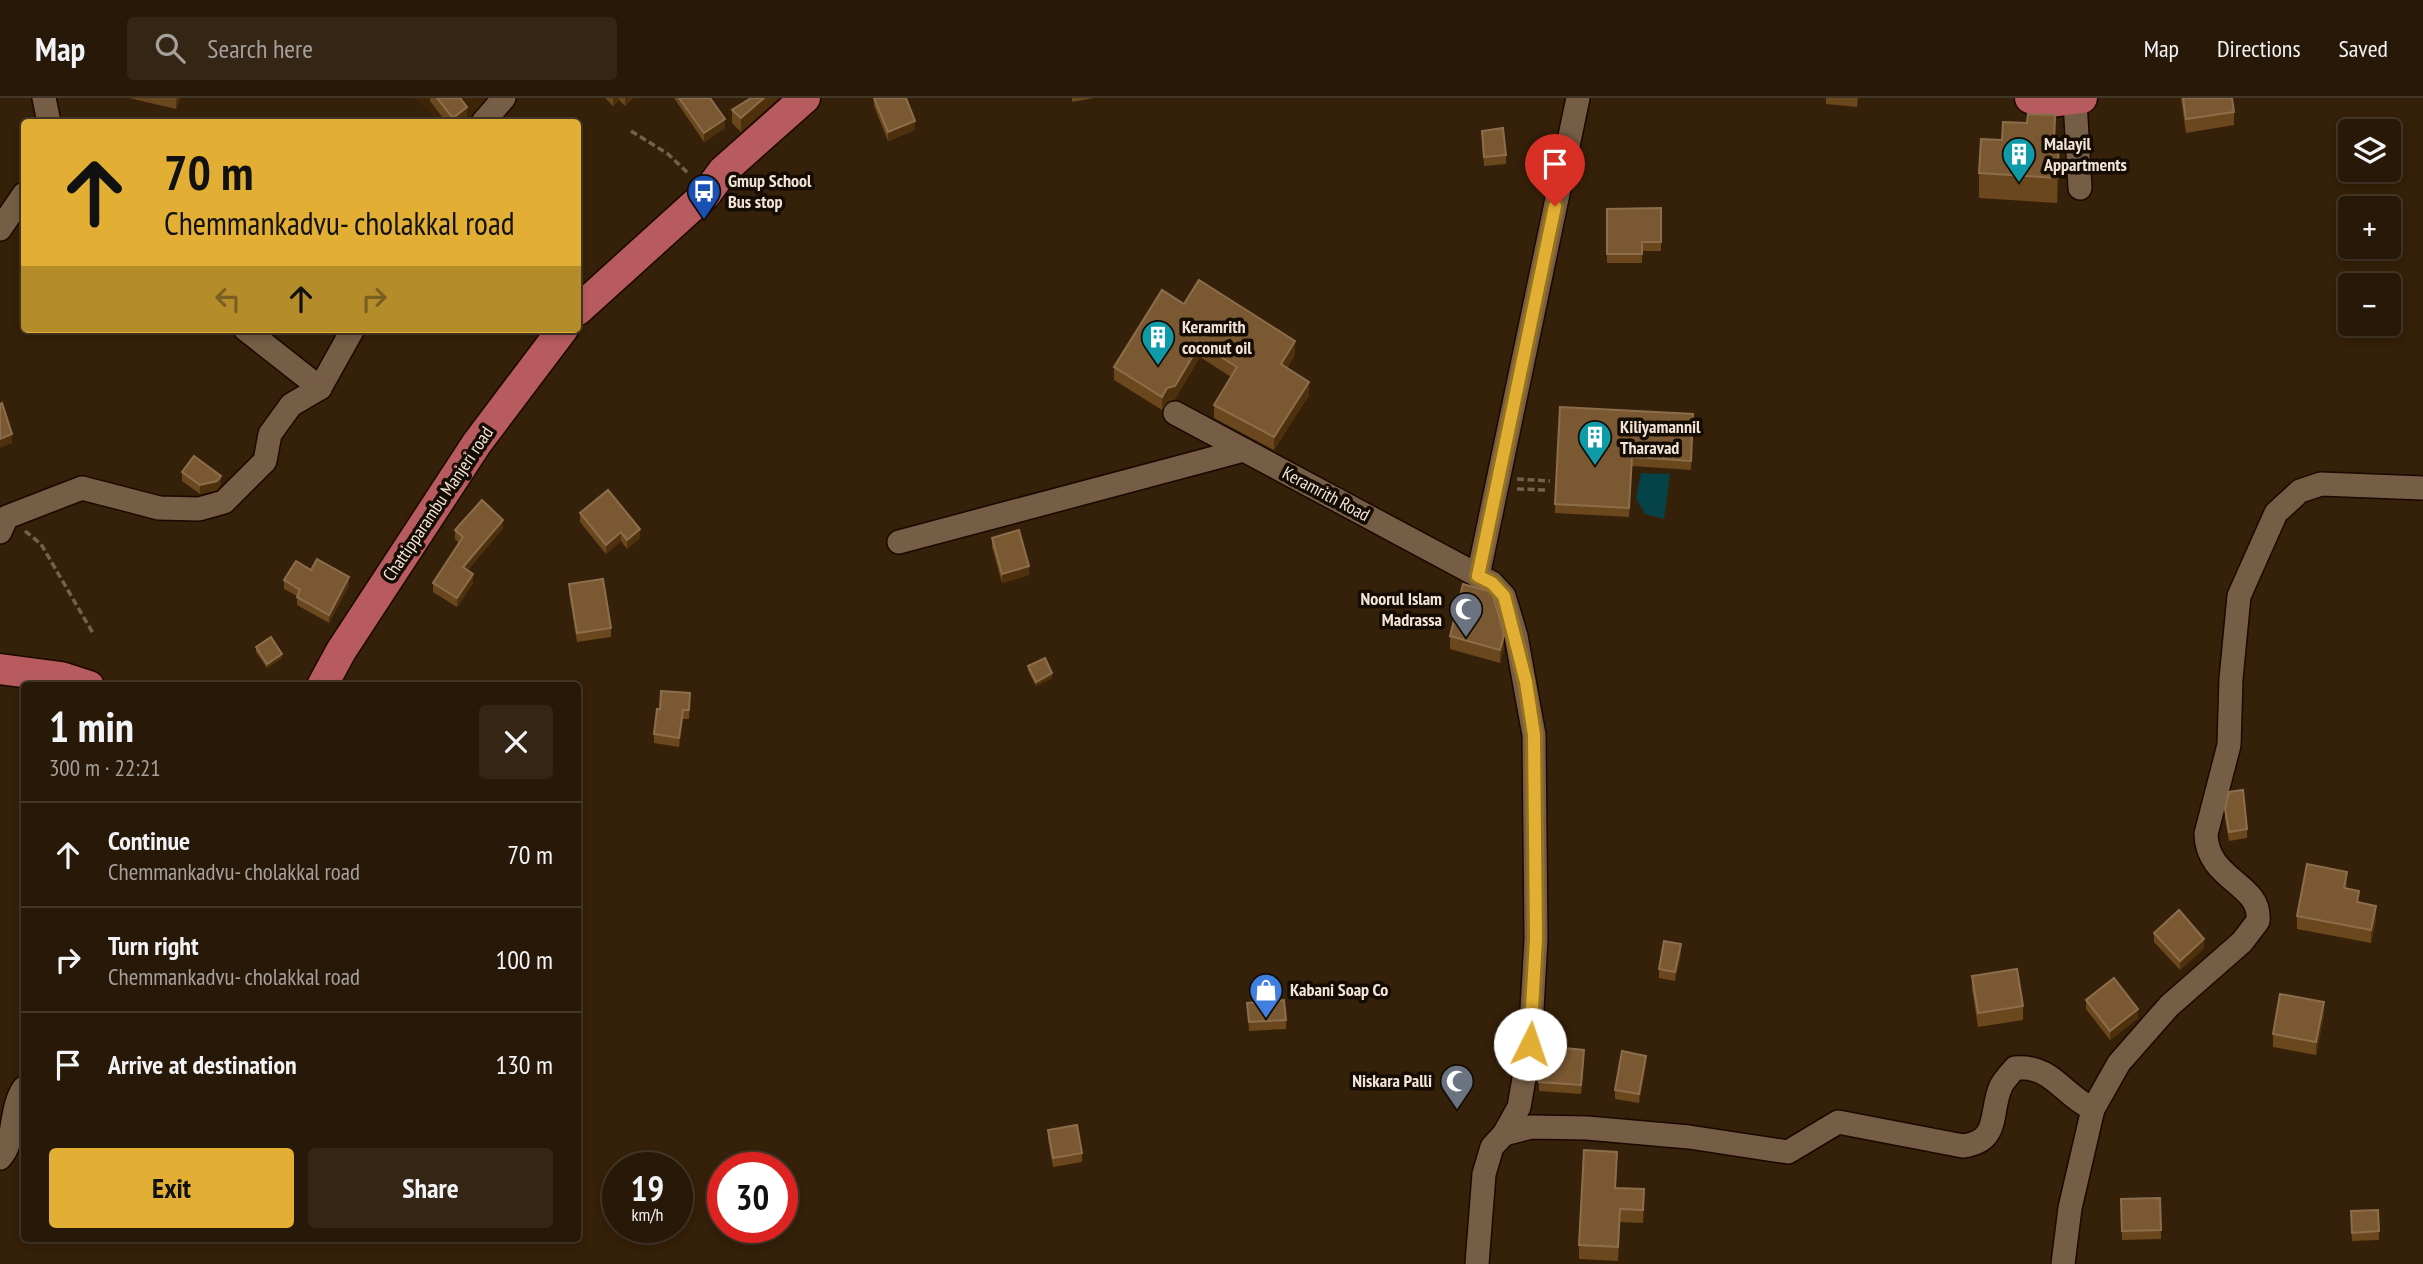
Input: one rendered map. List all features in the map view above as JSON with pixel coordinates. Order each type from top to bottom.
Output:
[{"type":"main road","points":[[581,307],[706,194],[723,171],[806,98]]},
{"type":"main road","points":[[2030,98],[2044,103],[2078,99]]},
{"type":"main road","name":"Chattipparambu Manjeri road","points":[[324,682],[341,651],[477,443],[560,333]]},
{"type":"main road","points":[[0,669],[61,677],[77,682]]},
{"type":"street","points":[[44,98],[48,119]]},
{"type":"street","points":[[486,119],[504,98]]},
{"type":"street","points":[[1478,576],[1578,98]]},
{"type":"street","points":[[2078,99],[2080,188]]},
{"type":"street","points":[[0,229],[21,198]]},
{"type":"street","points":[[250,333],[320,388]]},
{"type":"street","points":[[3,524],[82,488],[159,508],[199,509],[224,502],[265,461],[270,434],[291,405],[320,388],[351,333]]},
{"type":"street","name":"Keramrith Road","points":[[1175,413],[1492,583],[1504,596],[1526,682],[1534,735],[1536,939],[1530,1044],[1519,1107],[1504,1134],[1492,1147],[1484,1174],[1477,1264]]},
{"type":"street","points":[[900,542],[1244,450]]},
{"type":"street","points":[[2063,1264],[2070,1208],[2093,1109],[2119,1063],[2204,972],[2247,937],[2258,921],[2255,901],[2212,861],[2206,834],[2229,745],[2231,679],[2239,596],[2276,513],[2300,491],[2321,484],[2423,488]]},
{"type":"street","points":[[1504,1134],[1531,1128],[1587,1128],[1689,1137],[1788,1152],[1838,1122],[1964,1146],[1978,1144],[1988,1136],[2001,1085],[2015,1068],[2034,1067],[2046,1072],[2077,1101],[2093,1109]]},
{"type":"street","points":[[0,1158],[8,1150],[11,1118],[21,1095]]},
{"type":"path","points":[[631,131],[668,154],[688,175],[696,168]]},
{"type":"path","points":[[1498,482],[1550,481]]},
{"type":"path","points":[[1498,482],[1547,490]]},
{"type":"path","points":[[3,524],[41,544],[94,635]]},
{"type":"shaded area","points":[[414,98],[497,98],[477,119],[437,119]]},
{"type":"water","points":[[1641,473],[1670,474],[1664,519],[1645,514],[1636,498]]},
{"type":"building","points":[[437,98],[460,98],[467,107],[453,118]]},
{"type":"building","points":[[679,98],[710,98],[725,119],[704,133]]},
{"type":"building","points":[[751,98],[764,98],[741,118],[732,110]]},
{"type":"building","points":[[874,98],[906,98],[915,121],[888,132]]},
{"type":"building","points":[[2183,98],[2232,98],[2234,112],[2186,119]]},
{"type":"building","points":[[2028,114],[2055,115],[2054,145],[2059,145],[2057,178],[1979,173],[1981,139],[2002,140],[2003,122],[2027,123]]},
{"type":"building","points":[[1503,128],[1506,155],[1484,157],[1482,131]]},
{"type":"building","points":[[1661,208],[1661,242],[1642,242],[1642,254],[1607,254],[1607,209]]},
{"type":"building","name":"Keramrith coconut oil","points":[[1199,280],[1295,341],[1281,364],[1309,382],[1274,437],[1214,405],[1237,367],[1200,344],[1175,386],[1167,388],[1162,397],[1114,367],[1162,290],[1184,304]]},
{"type":"building","points":[[2,403],[12,434],[0,439],[0,404]]},
{"type":"building","name":"Kiliyamannil Tharavad","points":[[1560,407],[1693,414],[1691,461],[1632,457],[1629,508],[1555,504]]},
{"type":"building","points":[[194,456],[221,476],[217,481],[200,485],[182,472]]},
{"type":"building","points":[[608,490],[640,529],[627,540],[621,532],[606,545],[580,513]]},
{"type":"building","points":[[482,500],[503,520],[463,567],[473,574],[457,598],[433,583],[463,537],[455,530]]},
{"type":"building","points":[[1019,530],[1029,566],[1002,574],[992,538]]},
{"type":"building","points":[[317,559],[349,577],[329,615],[297,597],[300,590],[284,580],[296,561],[311,570]]},
{"type":"building","points":[[603,579],[611,628],[577,633],[569,584]]},
{"type":"building","points":[[1463,584],[1492,592],[1504,635],[1500,650],[1450,636]]},
{"type":"building","points":[[271,637],[282,654],[267,664],[256,647]]},
{"type":"building","points":[[1045,658],[1052,673],[1036,682],[1028,666]]},
{"type":"building","points":[[661,691],[690,693],[689,710],[683,710],[679,738],[654,734]]},
{"type":"building","points":[[2243,790],[2247,829],[2229,832],[2225,809],[2229,792]]},
{"type":"building","points":[[2307,864],[2347,872],[2344,888],[2359,891],[2357,902],[2376,906],[2371,930],[2297,916]]},
{"type":"building","points":[[2179,910],[2204,939],[2180,961],[2154,933]]},
{"type":"building","points":[[1664,941],[1681,944],[1675,972],[1659,969]]},
{"type":"building","points":[[2017,969],[2023,1006],[1978,1013],[1972,976]]},
{"type":"building","points":[[2114,978],[2138,1009],[2110,1031],[2086,1000]]},
{"type":"building","points":[[2280,994],[2324,1002],[2316,1042],[2273,1034]]},
{"type":"building","points":[[1284,1000],[1286,1020],[1249,1022],[1247,1003]]},
{"type":"building","points":[[1542,1046],[1584,1050],[1581,1085],[1539,1082]]},
{"type":"building","points":[[1622,1051],[1646,1056],[1639,1094],[1615,1090]]},
{"type":"building","points":[[1077,1125],[1082,1153],[1053,1158],[1048,1130]]},
{"type":"building","points":[[1584,1150],[1617,1152],[1615,1188],[1644,1189],[1643,1210],[1620,1209],[1618,1247],[1579,1245]]},
{"type":"building","points":[[2160,1198],[2161,1230],[2122,1231],[2121,1199]]},
{"type":"building","points":[[2378,1210],[2379,1231],[2352,1233],[2351,1211]]},
{"type":"place","name":"Malayil Appartments","points":[[2019,184]]},
{"type":"place","name":"Gmup School Bus stop","points":[[704,221]]},
{"type":"place","name":"Keramrith coconut oil","points":[[1158,367]]},
{"type":"place","name":"Kiliyamannil Tharavad","points":[[1595,467]]},
{"type":"place","name":"Noorul Islam Madrassa","points":[[1466,639]]},
{"type":"place","name":"Kabani Soap Co","points":[[1266,1020]]},
{"type":"place","name":"Niskara Palli","points":[[1457,1111]]},
{"type":"route","points":[[1530,1044],[1536,939],[1534,735],[1526,682],[1504,596],[1492,583],[1478,576],[1555,206]]}]
